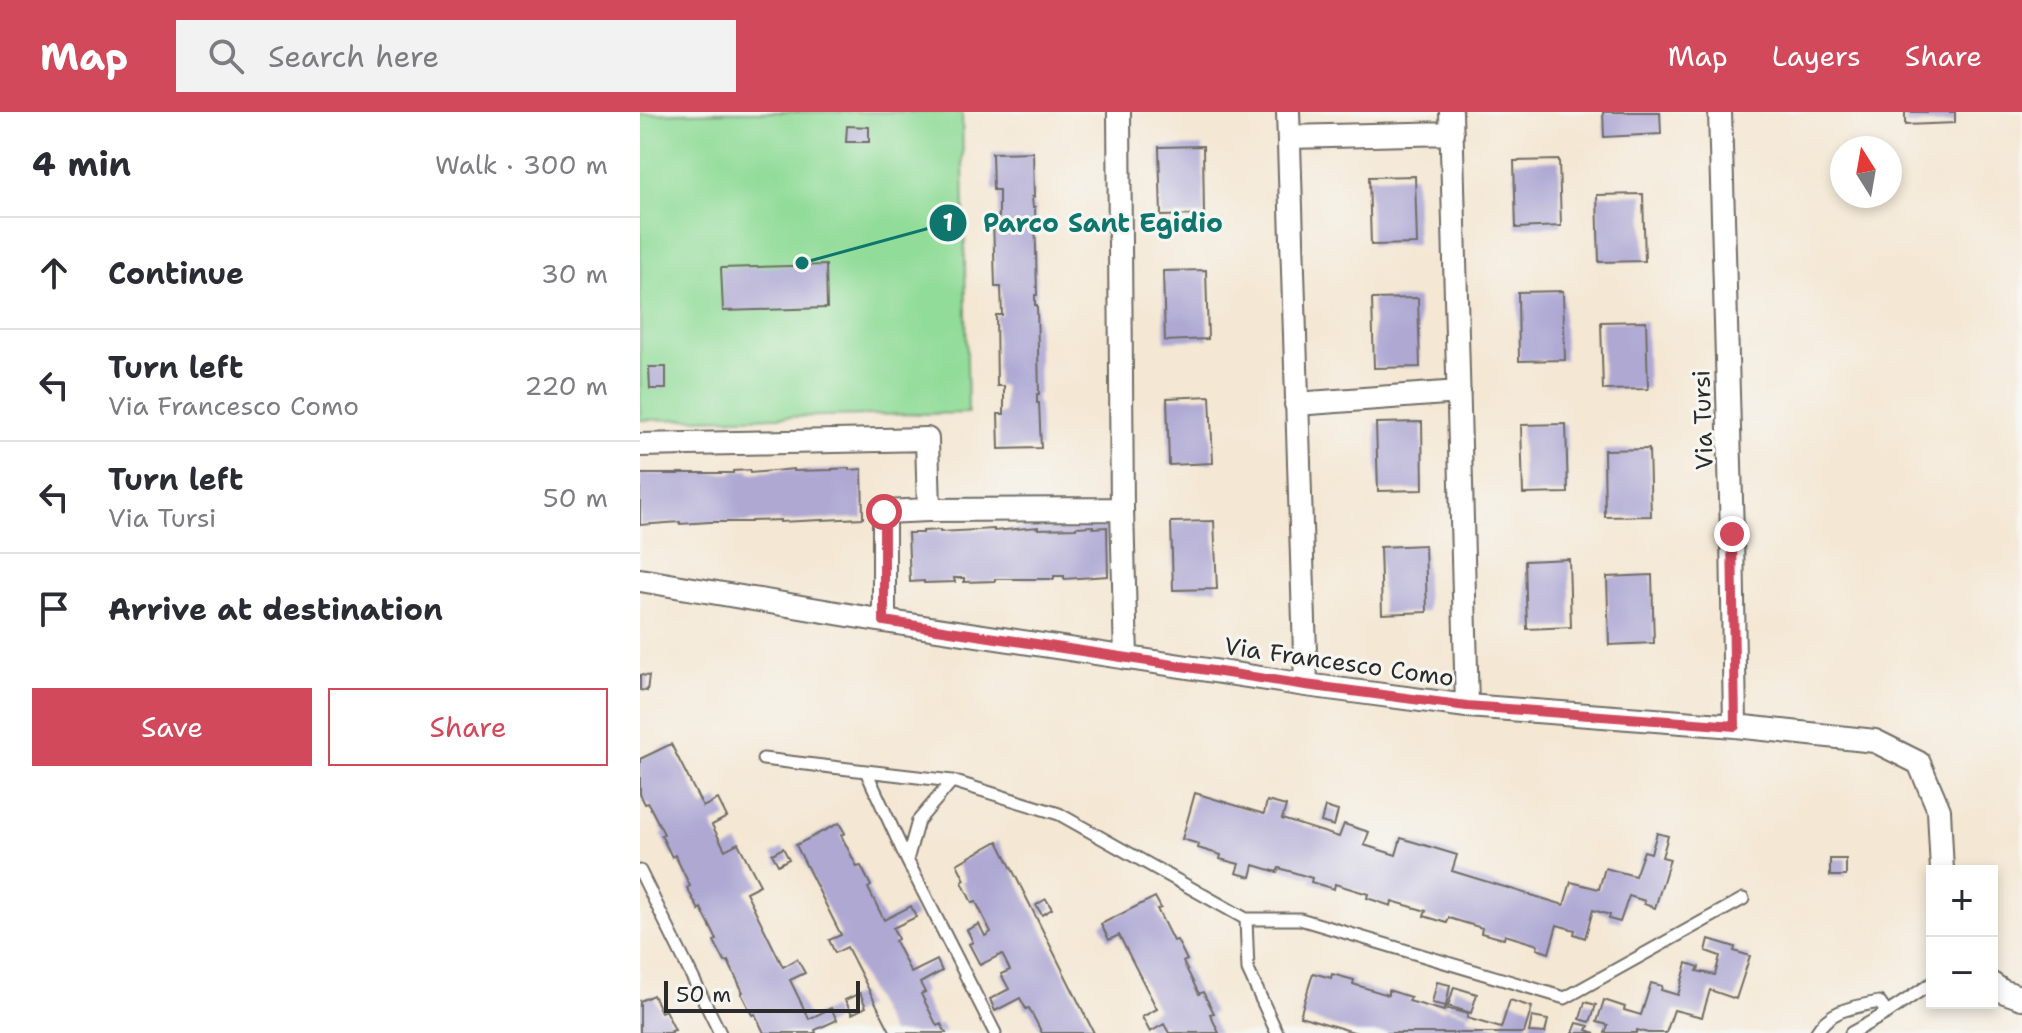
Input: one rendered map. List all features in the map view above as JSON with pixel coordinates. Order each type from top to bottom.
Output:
[{"type":"street","points":[[1119,112],[1126,658]]},
{"type":"street","points":[[1288,112],[1306,685]]},
{"type":"street","name":"Via Tursi","points":[[1720,112],[1735,726]]},
{"type":"street","points":[[1289,137],[1452,123],[1467,706]]},
{"type":"street","points":[[1296,404],[1459,392]]},
{"type":"street","points":[[640,445],[927,439],[929,510]]},
{"type":"street","points":[[884,621],[884,512],[1122,509]]},
{"type":"street","name":"Via Francesco Como","points":[[640,580],[1126,658],[1467,706],[1735,726],[1875,741],[1919,763],[1939,810],[1942,865]]},
{"type":"street","points":[[1998,988],[2022,998]]},
{"type":"lane","points":[[763,759],[952,781],[1059,814],[1246,919],[1300,919],[1565,998],[1743,899]]},
{"type":"lane","points":[[866,771],[907,860],[995,1033]]},
{"type":"lane","points":[[907,860],[918,821],[952,781]]},
{"type":"lane","points":[[640,871],[720,1033]]},
{"type":"lane","points":[[1246,919],[1248,970],[1277,1033]]},
{"type":"lane","points":[[1851,1033],[1926,987]]},
{"type":"lane","points":[[1816,1033],[1822,1023],[1841,1010],[1879,1002],[1887,1013]]},
{"type":"green space","points":[[962,112],[968,413],[640,420],[640,114]]},
{"type":"building","points":[[1603,112],[1660,112],[1661,134],[1604,137]]},
{"type":"building","points":[[1905,112],[1955,112],[1955,123],[1905,125]]},
{"type":"building","points":[[847,126],[869,127],[869,142],[846,142]]},
{"type":"building","points":[[1203,146],[1204,215],[1161,216],[1159,147]]},
{"type":"building","points":[[1033,152],[1037,403],[1041,448],[999,449],[998,414],[1004,414],[1004,386],[997,386],[996,315],[1002,315],[1001,287],[995,287],[993,217],[999,217],[999,190],[993,190],[992,153]]},
{"type":"building","points":[[1559,160],[1561,226],[1516,228],[1514,161]]},
{"type":"building","points":[[1415,176],[1417,244],[1371,245],[1369,177]]},
{"type":"building","points":[[1643,194],[1645,261],[1599,262],[1597,195]]},
{"type":"building","points":[[826,265],[827,308],[723,311],[721,268]]},
{"type":"building","points":[[1206,270],[1208,339],[1165,341],[1163,271]]},
{"type":"building","points":[[1563,291],[1565,360],[1519,361],[1518,292]]},
{"type":"building","points":[[1418,298],[1420,367],[1374,368],[1372,299]]},
{"type":"building","points":[[1646,321],[1648,389],[1603,390],[1601,322]]},
{"type":"building","points":[[649,367],[666,367],[666,389],[650,389]]},
{"type":"building","points":[[1210,396],[1213,463],[1169,465],[1167,398]]},
{"type":"building","points":[[1422,422],[1423,490],[1378,491],[1376,423]]},
{"type":"building","points":[[1566,424],[1568,493],[1523,494],[1521,425]]},
{"type":"building","points":[[1649,449],[1651,516],[1605,517],[1604,450]]},
{"type":"building","points":[[862,469],[863,518],[640,525],[640,474]]},
{"type":"building","points":[[1214,521],[1217,589],[1173,590],[1171,522]]},
{"type":"building","points":[[1107,527],[1108,576],[964,582],[964,578],[954,578],[955,582],[910,582],[908,533]]},
{"type":"building","points":[[1425,545],[1427,612],[1382,614],[1380,547]]},
{"type":"building","points":[[1569,559],[1571,627],[1527,629],[1525,561]]},
{"type":"building","points":[[1652,575],[1654,643],[1609,645],[1607,577]]},
{"type":"building","points":[[640,675],[649,676],[647,691],[640,690]]},
{"type":"building","points":[[671,744],[703,807],[718,799],[727,817],[712,825],[725,850],[738,843],[760,885],[746,892],[783,967],[797,959],[805,973],[790,980],[809,1019],[831,1008],[837,1020],[815,1030],[816,1033],[764,1033],[741,993],[728,961],[725,962],[714,941],[717,940],[701,908],[699,910],[687,888],[690,886],[675,855],[672,857],[661,835],[664,834],[640,794],[640,759]]},
{"type":"building","points":[[1195,793],[1264,814],[1267,801],[1286,806],[1282,819],[1339,837],[1344,824],[1369,832],[1364,845],[1396,855],[1401,838],[1457,855],[1452,871],[1564,905],[1571,882],[1599,889],[1605,868],[1635,876],[1644,851],[1651,853],[1657,833],[1668,836],[1662,857],[1670,859],[1655,908],[1629,896],[1620,922],[1593,910],[1585,938],[1574,934],[1575,930],[1557,925],[1549,953],[1537,949],[1538,945],[1505,935],[1504,939],[1481,933],[1482,928],[1449,918],[1447,923],[1424,916],[1426,911],[1392,901],[1391,906],[1367,898],[1368,894],[1335,884],[1334,889],[1311,882],[1312,878],[1279,868],[1277,872],[1254,865],[1251,877],[1236,873],[1239,864],[1220,859],[1221,855],[1182,839]]},
{"type":"building","points":[[1325,807],[1338,811],[1334,826],[1321,822]]},
{"type":"building","points":[[839,823],[845,833],[841,835],[857,867],[861,866],[884,920],[911,906],[916,917],[893,928],[898,939],[895,941],[911,973],[937,960],[942,971],[920,983],[925,992],[921,994],[937,1026],[941,1024],[946,1033],[891,1033],[847,947],[835,953],[829,940],[841,935],[796,845]]},
{"type":"building","points":[[998,841],[1094,1033],[1042,1033],[1020,998],[995,1011],[990,999],[1009,989],[1001,974],[1010,970],[1002,954],[980,965],[969,944],[973,942],[967,930],[979,924],[985,936],[991,932],[976,902],[972,903],[957,864]]},
{"type":"building","points":[[783,848],[789,859],[778,865],[772,854]]},
{"type":"building","points":[[1830,859],[1846,859],[1846,876],[1830,876]]},
{"type":"building","points":[[1155,897],[1161,908],[1157,909],[1173,941],[1177,940],[1187,960],[1183,962],[1199,994],[1203,992],[1214,1013],[1210,1014],[1219,1033],[1169,1033],[1164,1024],[1150,1032],[1142,1017],[1157,1009],[1119,935],[1109,940],[1101,924]]},
{"type":"building","points":[[1046,899],[1052,909],[1042,915],[1036,905]]},
{"type":"building","points":[[1709,939],[1735,947],[1734,951],[1750,956],[1736,999],[1710,990],[1702,1017],[1674,1010],[1666,1033],[1637,1030],[1636,1033],[1605,1033],[1608,1025],[1597,1022],[1604,1000],[1641,1015],[1651,983],[1678,995],[1687,963],[1699,967],[1697,971],[1715,975],[1720,956],[1706,951]]},
{"type":"building","points":[[1313,973],[1354,980],[1353,984],[1388,995],[1388,990],[1411,997],[1409,1001],[1468,1014],[1467,1018],[1501,1028],[1510,1000],[1532,1007],[1524,1033],[1357,1033],[1300,1016]]},
{"type":"building","points":[[1437,982],[1450,985],[1446,1006],[1432,1003]]},
{"type":"building","points":[[1454,987],[1477,994],[1471,1013],[1448,1006]]},
{"type":"building","points":[[860,993],[866,1007],[852,1014],[845,1000]]},
{"type":"building","points":[[653,995],[675,1030],[672,1033],[640,1033],[640,1001]]},
{"type":"building","points":[[1585,1002],[1596,1005],[1590,1022],[1580,1019]]},
{"type":"building","points":[[1532,1017],[1548,1020],[1545,1033],[1529,1032]]},
{"type":"building","points":[[1577,1023],[1589,1026],[1587,1030],[1595,1033],[1573,1033]]},
{"type":"place","name":"Parco Sant Egidio","points":[[802,263]]},
{"type":"route","points":[[884,512],[884,621],[1306,685],[1467,706],[1735,726],[1732,534]]}]
